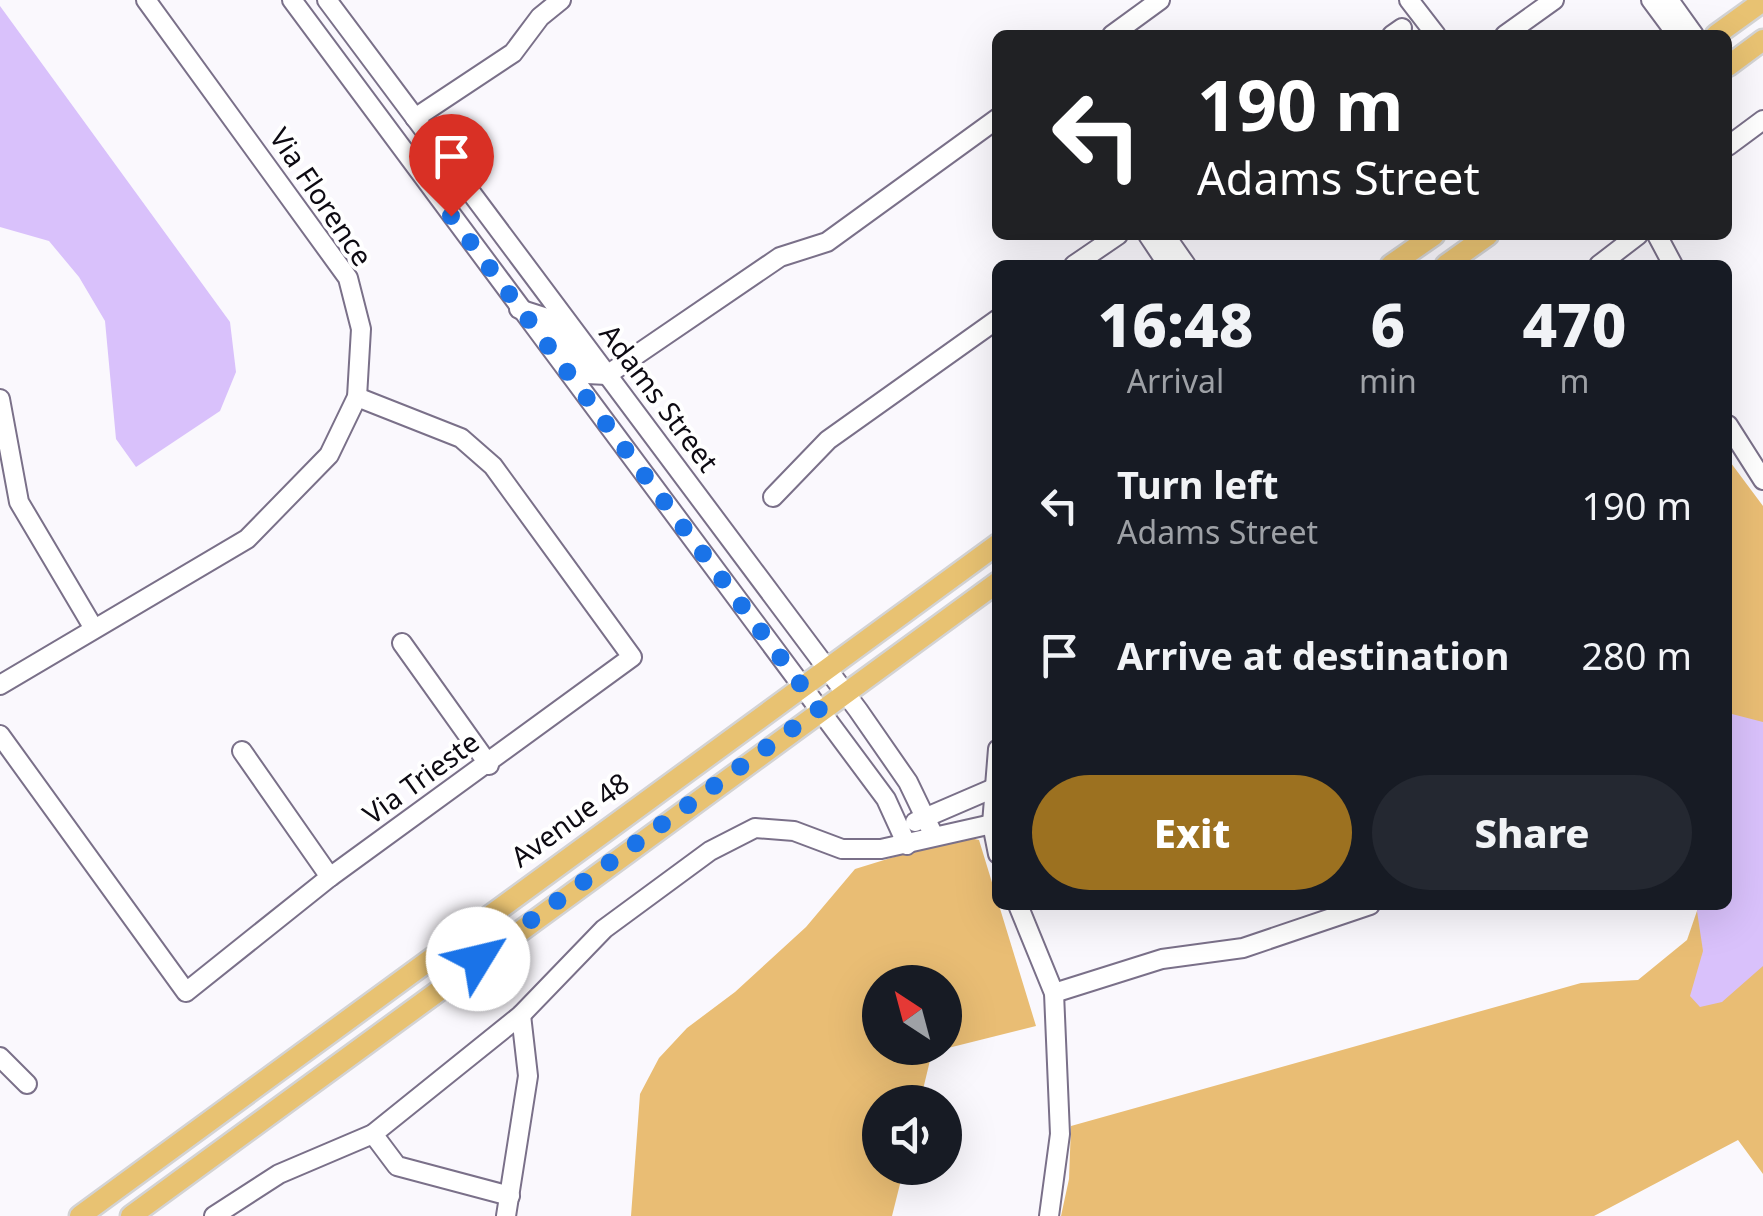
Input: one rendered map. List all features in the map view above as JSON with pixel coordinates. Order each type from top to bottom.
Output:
[{"type":"main road","points":[[1723,30],[1763,2]]},
{"type":"main road","points":[[1732,51],[1763,40]]},
{"type":"main road","points":[[1732,63],[1763,40]]},
{"type":"main road","points":[[1398,260],[1427,240]]},
{"type":"main road","points":[[1453,260],[1481,240]]},
{"type":"main road","name":"Avenue 48","points":[[80,1216],[800,685],[992,548]]},
{"type":"main road","name":"Avenue 48","points":[[130,1216],[992,586]]},
{"type":"street","name":"Adams Street","points":[[292,0],[886,798],[904,838]]},
{"type":"street","name":"Adams Street","points":[[327,0],[844,692],[908,782],[934,836]]},
{"type":"street","points":[[415,118],[513,53],[540,17],[561,0]]},
{"type":"street","points":[[1119,30],[1160,0]]},
{"type":"street","points":[[1409,0],[1432,30]]},
{"type":"street","points":[[1512,30],[1554,0]]},
{"type":"street","points":[[1651,0],[1673,30]]},
{"type":"street","points":[[1669,0],[1690,30]]},
{"type":"street","name":"Via Florence","points":[[0,685],[247,540],[330,455],[357,397],[361,329],[348,278],[154,3]]},
{"type":"street","points":[[1732,143],[1763,120]]},
{"type":"street","points":[[519,309],[544,317],[587,374],[607,375],[780,257],[827,242],[992,122]]},
{"type":"street","points":[[1081,260],[1111,240]]},
{"type":"street","points":[[1606,260],[1632,240]]},
{"type":"street","points":[[772,497],[828,440],[992,323]]},
{"type":"street","name":"Via Trieste","points":[[0,735],[186,992],[330,877],[632,657],[493,466],[462,438],[357,397]]},
{"type":"street","points":[[0,399],[19,502],[93,627]]},
{"type":"street","points":[[1732,431],[1763,480]]},
{"type":"street","points":[[402,643],[488,765]]},
{"type":"street","points":[[242,751],[330,877]]},
{"type":"street","points":[[904,838],[925,816],[992,789]]},
{"type":"street","points":[[214,1216],[279,1174],[373,1134],[521,1014],[604,929],[710,852],[755,828],[794,832],[842,849],[872,849],[904,838],[992,824]]},
{"type":"street","points":[[1020,910],[1054,993],[1060,1134],[1049,1216]]},
{"type":"street","points":[[1054,993],[1162,959],[1243,948],[1355,910]]},
{"type":"street","points":[[506,1216],[528,1076],[521,1014]]},
{"type":"street","points":[[0,1058],[27,1084]]},
{"type":"street","points":[[373,1134],[397,1166],[510,1196]]},
{"type":"shaded area","points":[[0,6],[230,322],[236,372],[220,411],[136,467],[116,439],[105,321],[79,277],[49,241],[0,227]]},
{"type":"shaded area","points":[[1732,464],[1763,506],[1763,1174],[1738,1140],[1594,1216],[1061,1216],[1069,1179],[1071,1126],[1581,983],[1638,980],[1687,940],[1697,910],[1732,910]]},
{"type":"shaded area","points":[[1732,714],[1763,722],[1763,966],[1722,1002],[1700,1007],[1690,996],[1703,951],[1697,911],[1732,910]]},
{"type":"shaded area","points":[[962,836],[979,840],[992,882],[992,910],[1000,910],[1036,1026],[962,1044],[962,965],[862,965],[862,1065],[929,1065],[924,1085],[862,1085],[862,1185],[900,1185],[892,1216],[631,1216],[640,1094],[659,1058],[687,1028],[735,992],[806,927],[855,869]]},
{"type":"route","points":[[451,216],[819,709],[478,959]]}]
